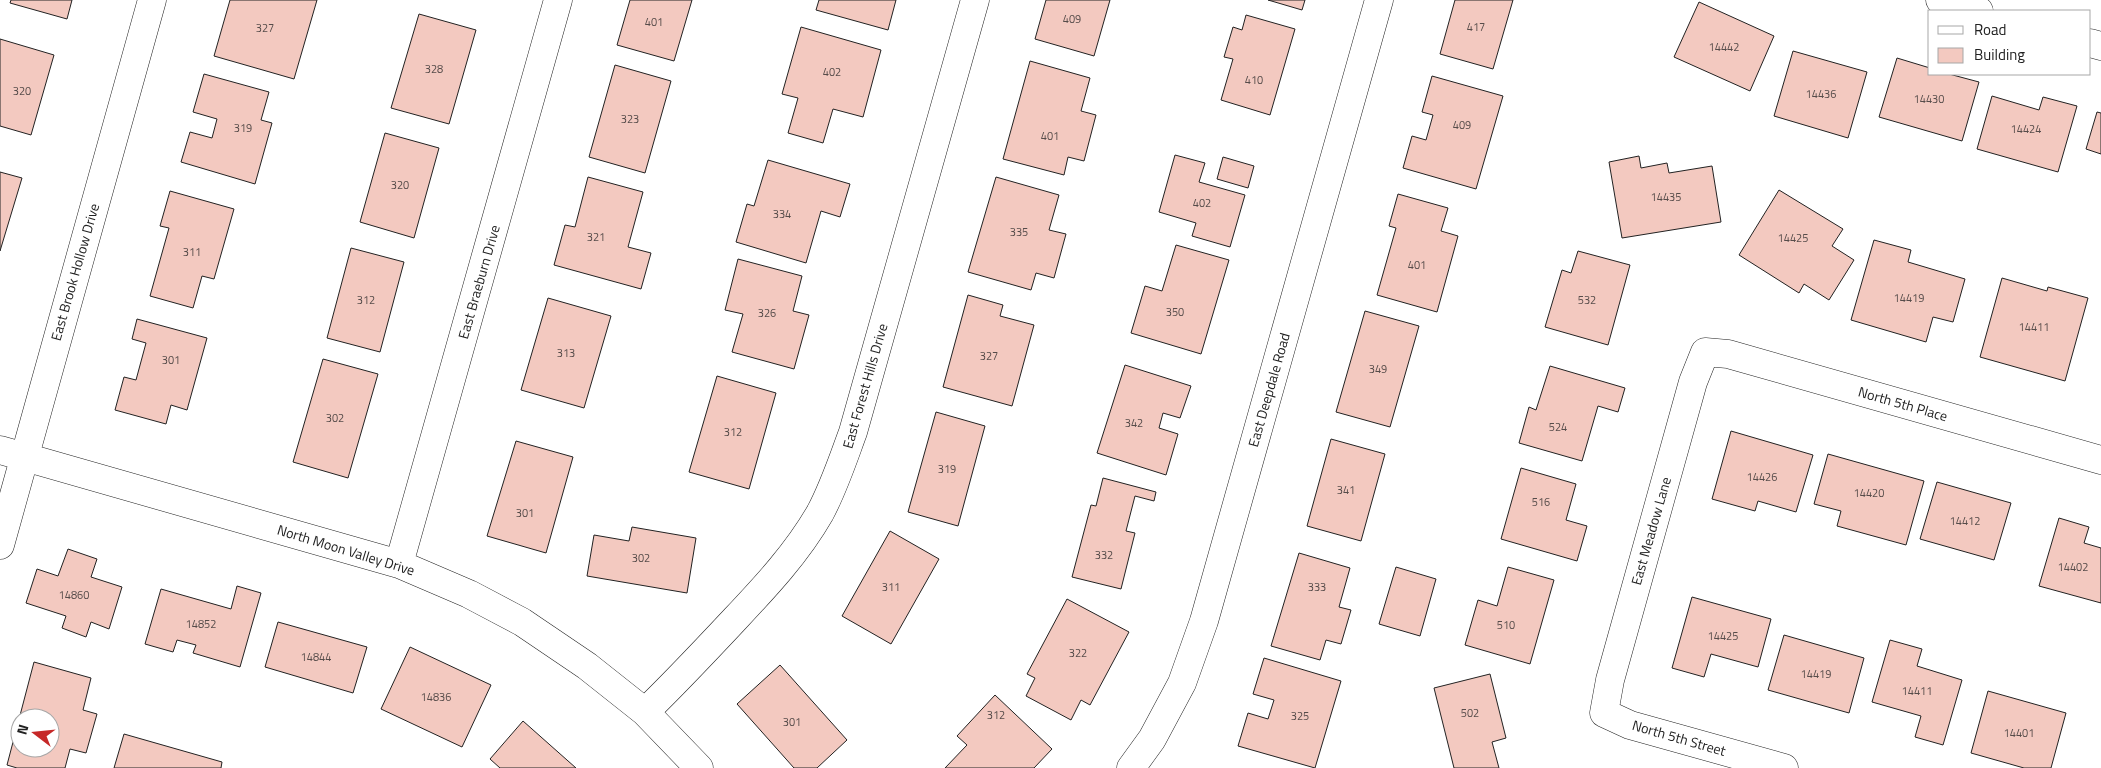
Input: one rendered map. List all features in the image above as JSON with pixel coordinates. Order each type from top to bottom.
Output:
[{"type":"street","name":"East Brook Hollow Drive","points":[[0,545],[12,453],[152,0]]},
{"type":"street","name":"East Braeburn Drive","points":[[399,564],[558,0]]},
{"type":"street","name":"East Forest Hills Drive","points":[[645,712],[678,681],[770,581],[796,549],[820,512],[838,474],[853,432],[975,0]]},
{"type":"street","name":"East Deepdale Road","points":[[1131,768],[1152,738],[1182,682],[1204,621],[1379,0]]},
{"type":"street","points":[[1940,0],[1976,10]]},
{"type":"street","name":"North 5th Place","points":[[1705,352],[1728,354],[2101,460]]},
{"type":"street","name":"East Meadow Lane","points":[[1604,713],[1610,680],[1693,382],[1705,352]]},
{"type":"street","name":"North Moon Valley Drive","points":[[12,453],[399,564],[469,594],[522,622],[587,666],[645,712],[699,768]]},
{"type":"street","name":"North 5th Street","points":[[1604,713],[1630,725],[1784,768]]},
{"type":"building","points":[[11,0],[72,0],[67,19],[10,3]]},
{"type":"building","points":[[230,0],[317,0],[294,79],[214,56]]},
{"type":"building","points":[[630,0],[692,0],[674,61],[617,45]]},
{"type":"building","points":[[819,0],[896,0],[888,30],[816,10]]},
{"type":"building","points":[[1046,0],[1110,0],[1094,56],[1035,39]]},
{"type":"building","points":[[1268,0],[1305,0],[1302,10]]},
{"type":"building","points":[[1455,0],[1513,0],[1493,69],[1440,54]]},
{"type":"building","points":[[1699,2],[1774,36],[1750,91],[1674,57]]},
{"type":"building","points":[[419,14],[476,30],[449,124],[391,108]]},
{"type":"building","points":[[1246,15],[1295,29],[1270,115],[1221,100],[1233,59],[1224,57],[1233,27],[1242,30]]},
{"type":"building","points":[[801,27],[881,50],[863,117],[833,109],[823,143],[788,133],[798,98],[782,94]]},
{"type":"building","points":[[0,39],[54,55],[31,135],[0,126]]},
{"type":"building","points":[[1793,51],[1867,72],[1848,138],[1774,116]]},
{"type":"building","points":[[1897,58],[1928,67],[1928,75],[1953,75],[1979,82],[1962,141],[1879,117]]},
{"type":"building","points":[[1030,61],[1090,78],[1081,111],[1096,115],[1084,161],[1068,157],[1064,175],[1003,159]]},
{"type":"building","points":[[615,65],[671,81],[645,173],[589,157]]},
{"type":"building","points":[[204,74],[269,92],[261,120],[272,123],[255,184],[181,162],[190,132],[212,138],[217,119],[193,112]]},
{"type":"building","points":[[1432,76],[1503,96],[1476,189],[1403,168],[1412,136],[1426,140],[1433,115],[1422,112]]},
{"type":"building","points":[[1992,96],[2039,110],[2043,97],[2077,106],[2058,172],[1977,149]]},
{"type":"building","points":[[2097,112],[2101,113],[2101,154],[2086,149]]},
{"type":"building","points":[[385,133],[439,148],[414,238],[360,222]]},
{"type":"building","points":[[1175,155],[1205,163],[1199,182],[1245,195],[1230,247],[1192,236],[1196,223],[1159,212]]},
{"type":"building","points":[[1639,156],[1641,168],[1667,163],[1669,173],[1712,166],[1721,222],[1622,238],[1609,162]]},
{"type":"building","points":[[1223,157],[1254,166],[1248,188],[1217,179]]},
{"type":"building","points":[[768,160],[850,184],[840,217],[821,211],[806,263],[736,242],[747,204],[754,206]]},
{"type":"building","points":[[0,172],[22,178],[0,251]]},
{"type":"building","points":[[588,177],[643,192],[628,247],[651,253],[641,289],[554,265],[565,225],[575,227]]},
{"type":"building","points":[[996,177],[1059,195],[1049,230],[1066,234],[1054,278],[1036,273],[1031,290],[968,272]]},
{"type":"building","points":[[1779,190],[1843,229],[1832,246],[1854,260],[1829,300],[1804,284],[1799,293],[1739,255]]},
{"type":"building","points":[[170,191],[234,209],[214,279],[202,276],[193,308],[150,296],[169,228],[160,226]]},
{"type":"building","points":[[1398,194],[1448,208],[1441,231],[1458,236],[1437,312],[1377,295],[1396,228],[1389,226]]},
{"type":"building","points":[[1874,240],[1911,250],[1908,262],[1965,279],[1953,322],[1933,317],[1926,342],[1851,320]]},
{"type":"building","points":[[1176,245],[1229,260],[1201,354],[1131,333],[1145,286],[1162,291]]},
{"type":"building","points":[[351,248],[404,262],[380,352],[327,338]]},
{"type":"building","points":[[1578,251],[1630,265],[1608,345],[1545,327],[1562,270],[1571,273]]},
{"type":"building","points":[[738,259],[802,276],[793,311],[809,315],[794,369],[732,352],[743,314],[725,310]]},
{"type":"building","points":[[2002,278],[2047,291],[2048,287],[2088,298],[2065,381],[1980,357]]},
{"type":"building","points":[[968,295],[1003,305],[1000,316],[1034,325],[1012,406],[943,387]]},
{"type":"building","points":[[548,298],[611,316],[584,408],[521,390]]},
{"type":"building","points":[[1365,311],[1419,326],[1390,427],[1336,412]]},
{"type":"building","points":[[137,319],[207,338],[187,410],[171,405],[166,424],[115,410],[124,377],[136,380],[146,343],[132,339]]},
{"type":"building","points":[[323,359],[378,374],[348,478],[293,462]]},
{"type":"building","points":[[1125,365],[1191,386],[1180,418],[1163,413],[1159,428],[1178,434],[1166,475],[1097,453]]},
{"type":"building","points":[[1550,366],[1625,388],[1618,412],[1598,406],[1582,461],[1519,443],[1529,407],[1536,410]]},
{"type":"building","points":[[717,376],[776,393],[749,489],[689,472]]},
{"type":"building","points":[[936,412],[985,426],[958,526],[908,512]]},
{"type":"building","points":[[1731,431],[1813,455],[1796,512],[1758,501],[1755,511],[1712,499]]},
{"type":"building","points":[[1331,439],[1385,454],[1361,541],[1307,526]]},
{"type":"building","points":[[516,441],[573,457],[546,553],[487,536]]},
{"type":"building","points":[[1828,454],[1924,481],[1906,545],[1837,526],[1841,511],[1814,504]]},
{"type":"building","points":[[1521,468],[1576,484],[1566,520],[1587,526],[1577,561],[1501,539]]},
{"type":"building","points":[[1103,478],[1156,492],[1154,501],[1135,496],[1126,531],[1135,533],[1121,589],[1072,577],[1091,505],[1096,506]]},
{"type":"building","points":[[1937,482],[2011,503],[1994,560],[1920,539]]},
{"type":"building","points":[[2059,518],[2089,527],[2084,543],[2101,548],[2101,603],[2039,586]]},
{"type":"building","points":[[632,527],[696,538],[687,593],[587,576],[594,535],[629,541]]},
{"type":"building","points":[[890,531],[939,559],[891,644],[842,616]]},
{"type":"building","points":[[68,549],[97,559],[91,577],[122,587],[109,629],[91,622],[86,637],[62,628],[66,616],[26,603],[37,569],[58,576]]},
{"type":"building","points":[[1299,553],[1350,568],[1339,607],[1351,610],[1341,644],[1326,640],[1320,660],[1271,646]]},
{"type":"building","points":[[1396,567],[1436,579],[1420,636],[1379,624]]},
{"type":"building","points":[[1508,567],[1554,580],[1530,664],[1465,645],[1478,600],[1497,606]]},
{"type":"building","points":[[237,586],[261,593],[240,667],[193,653],[196,645],[177,640],[173,652],[145,644],[161,589],[231,609]]},
{"type":"building","points":[[1692,597],[1771,619],[1758,667],[1711,654],[1704,677],[1672,668]]},
{"type":"building","points":[[1067,599],[1129,632],[1090,705],[1081,700],[1071,720],[1026,696],[1035,678],[1027,674]]},
{"type":"building","points":[[278,622],[367,647],[353,693],[265,667]]},
{"type":"building","points":[[1784,635],[1864,658],[1849,713],[1768,690]]},
{"type":"building","points":[[1890,640],[1922,649],[1917,666],[1962,680],[1943,745],[1915,737],[1921,716],[1872,702]]},
{"type":"building","points":[[410,647],[491,685],[462,747],[381,709]]},
{"type":"building","points":[[1264,658],[1341,681],[1315,768],[1238,746],[1248,713],[1268,719],[1274,700],[1253,694]]},
{"type":"building","points":[[34,662],[91,678],[83,710],[97,714],[86,753],[70,749],[65,768],[17,768],[7,765],[10,754],[10,758],[60,758],[60,708],[22,708]]},
{"type":"building","points":[[780,665],[847,740],[817,768],[794,768],[737,704]]},
{"type":"building","points":[[1490,674],[1506,738],[1492,742],[1499,768],[1454,768],[1434,688]]},
{"type":"building","points":[[1988,691],[2066,713],[2051,768],[2024,768],[1971,753]]},
{"type":"building","points":[[995,695],[1052,749],[1034,768],[945,768],[967,745],[957,736]]},
{"type":"building","points":[[523,721],[576,768],[500,768],[490,759]]},
{"type":"building","points":[[124,734],[222,762],[221,768],[114,768]]}]
